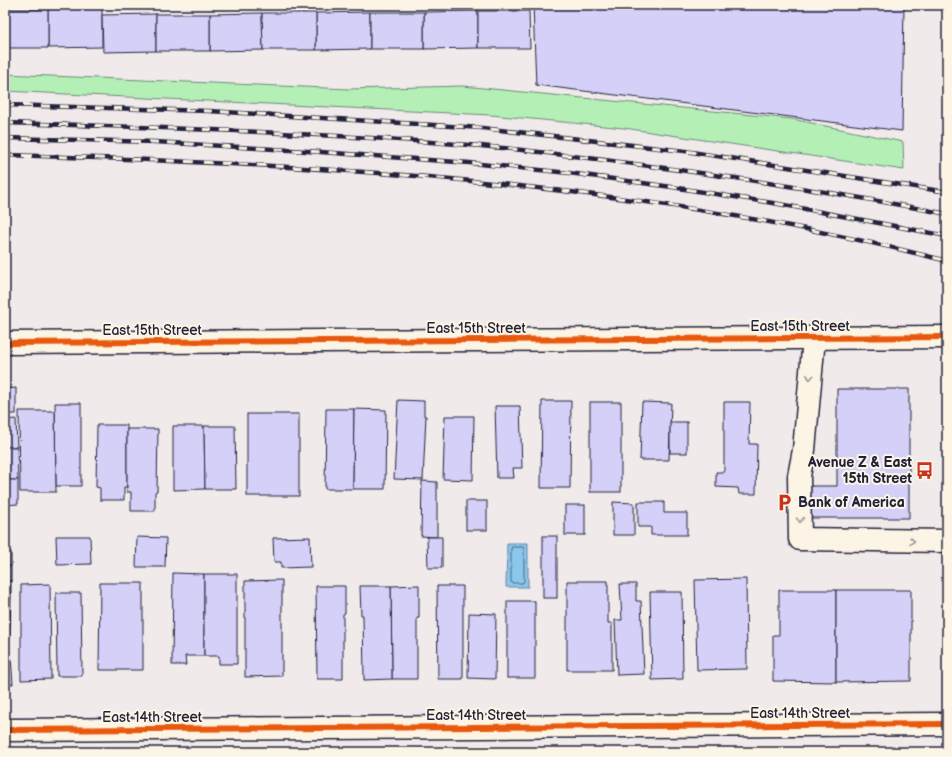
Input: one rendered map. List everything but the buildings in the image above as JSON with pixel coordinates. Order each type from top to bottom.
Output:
[{"type":"street","name":"East 15th Street","points":[[5,343],[947,337]]},
{"type":"street","points":[[814,338],[804,450],[799,476],[800,539],[947,541]]},
{"type":"street","name":"East 14th Street","points":[[5,730],[947,724]]},
{"type":"green space","points":[[5,74],[349,89],[463,86],[792,119],[903,142],[904,170],[624,128],[491,115],[5,91]]},
{"type":"water","points":[[507,543],[528,543],[528,587],[506,587]]},
{"type":"railway","points":[[5,105],[209,111],[482,128],[685,151],[947,192]]},
{"type":"railway","points":[[5,123],[302,134],[421,141],[499,148],[627,163],[747,180],[827,192],[947,214]]},
{"type":"railway","points":[[5,138],[155,142],[307,151],[470,163],[569,173],[779,204],[947,236]]},
{"type":"railway","points":[[5,155],[242,164],[361,172],[479,182],[597,195],[715,212],[831,234],[947,261]]},
{"type":"cycle path","points":[[5,343],[947,337]]},
{"type":"cycle path","points":[[5,730],[947,724]]},
{"type":"place","name":"Avenue Z & East 15th Street","points":[[925,470]]},
{"type":"place","name":"Bank of America","points":[[785,502]]}]
